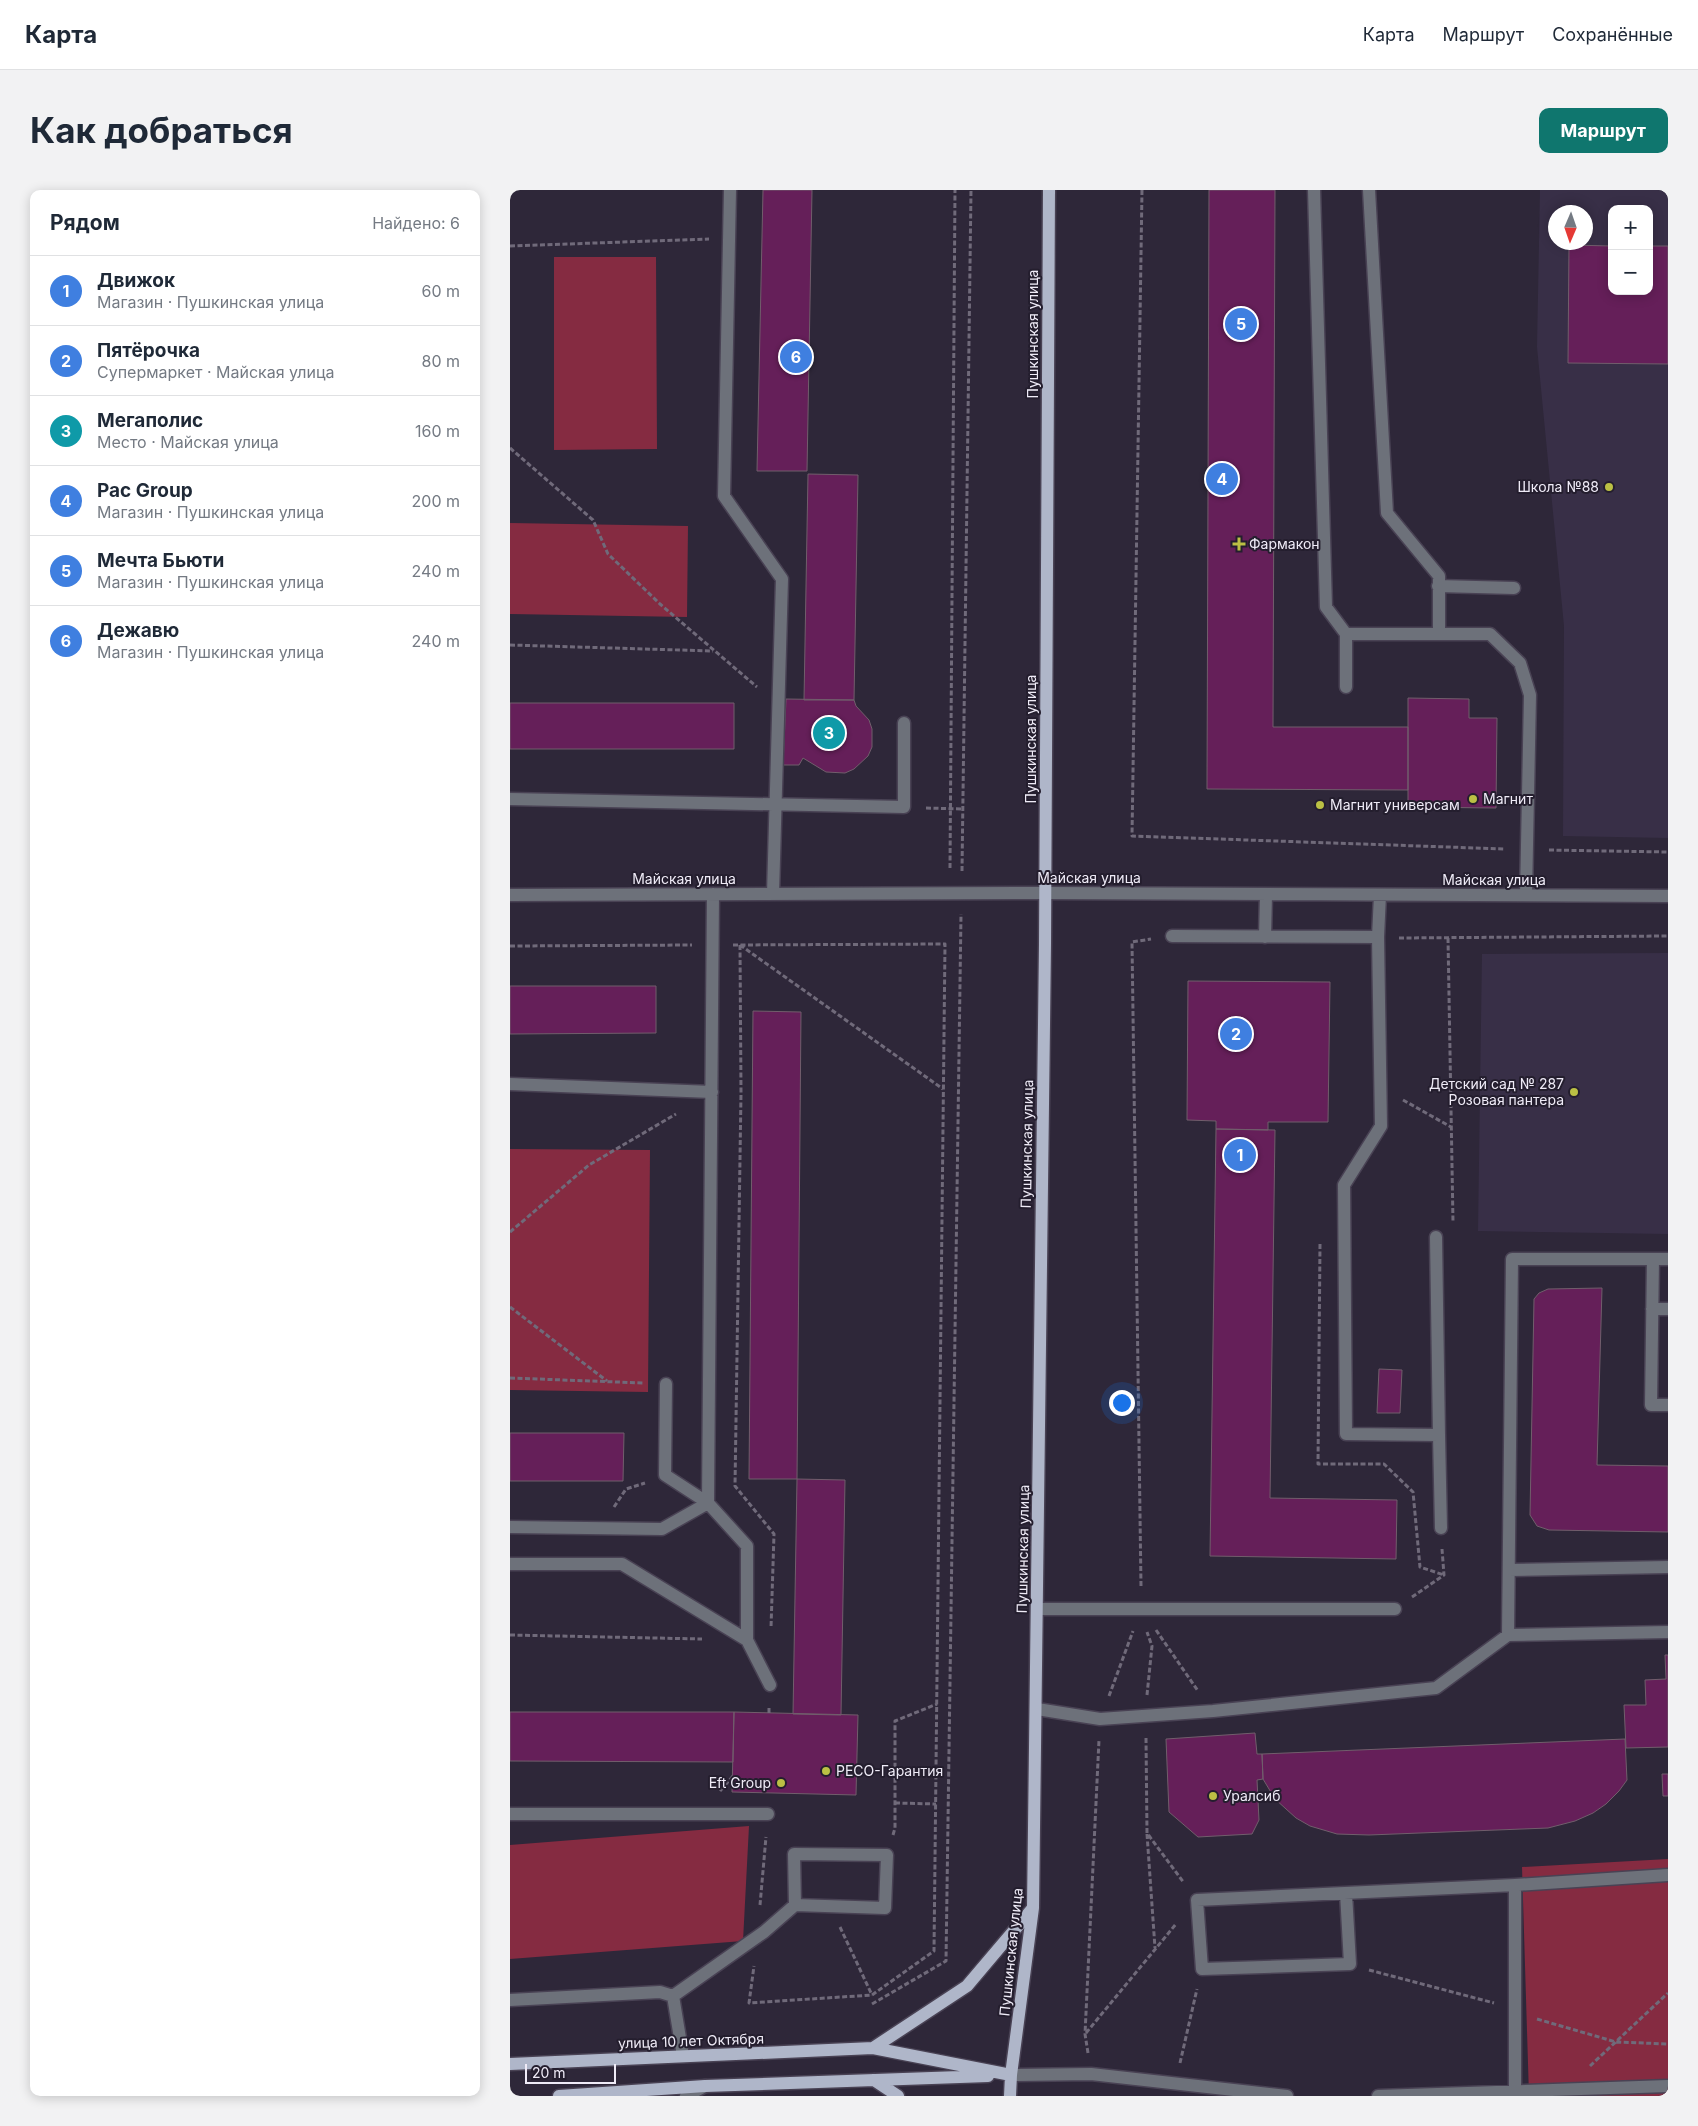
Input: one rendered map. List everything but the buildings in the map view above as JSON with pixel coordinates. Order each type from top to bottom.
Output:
[{"type":"main road","name":"Пушкинская улица","points":[[1010,2096],[1011,2075],[1033,1908],[1037,1709],[1045,893],[1049,190]]},
{"type":"main road","points":[[873,2048],[967,1986],[1033,1908]]},
{"type":"main road","name":"улица 10 лет Октября","points":[[510,2064],[873,2048],[1011,2075]]},
{"type":"main road","points":[[559,2096],[705,2086],[1011,2075]]},
{"type":"main road","points":[[874,2080],[898,2096]]},
{"type":"street","points":[[730,190],[724,496],[782,579],[773,894]]},
{"type":"street","points":[[1314,190],[1326,607],[1346,634],[1346,686]]},
{"type":"street","points":[[1368,190],[1387,512],[1438,576],[1439,634]]},
{"type":"street","points":[[1438,586],[1514,588]]},
{"type":"street","points":[[1346,634],[1490,634],[1520,662],[1530,695],[1526,895]]},
{"type":"street","points":[[510,799],[904,807],[904,723]]},
{"type":"street","name":"Майская улица","points":[[510,895],[1045,893],[1668,896]]},
{"type":"street","points":[[708,1502],[712,894]]},
{"type":"street","points":[[1264,937],[1266,894]]},
{"type":"street","points":[[1380,895],[1378,938],[1381,1126],[1344,1185],[1346,1434],[1439,1435]]},
{"type":"street","points":[[1172,936],[1378,938]]},
{"type":"street","points":[[510,1084],[712,1092]]},
{"type":"street","points":[[1436,1237],[1441,1528]]},
{"type":"street","points":[[1508,1635],[1512,1259],[1668,1259]]},
{"type":"street","points":[[1653,1259],[1651,1405],[1668,1405]]},
{"type":"street","points":[[1652,1309],[1668,1309]]},
{"type":"street","points":[[666,1384],[665,1476],[708,1502],[747,1546],[747,1640],[770,1685]]},
{"type":"street","points":[[510,1527],[662,1529],[708,1502]]},
{"type":"street","points":[[510,1564],[622,1564],[747,1640]]},
{"type":"street","points":[[1509,1570],[1668,1567]]},
{"type":"street","points":[[1037,1609],[1395,1609]]},
{"type":"street","points":[[1037,1709],[1100,1719],[1145,1717],[1436,1688],[1508,1635],[1668,1632]]},
{"type":"street","points":[[510,1814],[768,1814]]},
{"type":"street","points":[[673,1996],[764,1932],[795,1905],[885,1908],[887,1855],[794,1854],[795,1905]]},
{"type":"street","points":[[1346,1894],[1350,1964],[1202,1969],[1196,1900],[1346,1894],[1668,1875]]},
{"type":"street","points":[[1514,1885],[1514,2093]]},
{"type":"street","points":[[510,2000],[660,1992],[673,1996]]},
{"type":"street","points":[[673,1996],[683,2056]]},
{"type":"street","points":[[1011,2075],[1091,2074],[1253,2094],[1287,2096]]},
{"type":"street","points":[[686,2096],[705,2086]]},
{"type":"street","points":[[1378,2096],[1514,2093],[1668,2086]]},
{"type":"path","points":[[950,868],[956,190]]},
{"type":"path","points":[[872,2004],[946,1960],[971,190]]},
{"type":"path","points":[[1142,190],[1132,836],[1668,852]]},
{"type":"path","points":[[510,246],[729,238]]},
{"type":"path","points":[[510,448],[593,520],[608,554],[660,604],[779,705]]},
{"type":"path","points":[[510,645],[714,651]]},
{"type":"path","points":[[904,807],[962,809]]},
{"type":"path","points":[[1378,938],[1668,936]]},
{"type":"path","points":[[1436,1237],[1453,1237],[1448,938]]},
{"type":"path","points":[[1132,942],[1141,1609],[1152,1646],[1145,1717],[1147,1833],[1155,1948]]},
{"type":"path","points":[[830,1906],[872,1995],[934,1951],[945,944]]},
{"type":"path","points":[[747,1640],[771,1640],[774,1534],[735,1486],[740,945],[944,1089]]},
{"type":"path","points":[[1380,1088],[1451,1127]]},
{"type":"path","points":[[510,1232],[589,1165],[679,1112]]},
{"type":"path","points":[[510,1307],[607,1382]]},
{"type":"path","points":[[510,1378],[666,1384]]},
{"type":"path","points":[[600,1528],[626,1490],[665,1476]]},
{"type":"path","points":[[1395,1609],[1444,1575],[1441,1528]]},
{"type":"path","points":[[1141,1609],[1213,1711]]},
{"type":"path","points":[[1141,1609],[1100,1719],[1086,2034],[1196,1900],[1147,1833]]},
{"type":"path","points":[[510,1635],[708,1639]]},
{"type":"path","points":[[769,1713],[770,1685]]},
{"type":"path","points":[[887,1855],[895,1828],[895,1721],[937,1704]]},
{"type":"path","points":[[895,1803],[936,1804]]},
{"type":"path","points":[[1175,2083],[1202,1969]]},
{"type":"path","points":[[1588,2067],[1668,1993]]},
{"type":"shaded area","name":"Школа №88","points":[[1540,190],[1668,190],[1668,838],[1563,836],[1564,626],[1537,347]]},
{"type":"shaded area","points":[[554,257],[656,257],[657,449],[554,450]]},
{"type":"shaded area","points":[[510,523],[688,526],[687,617],[510,614]]},
{"type":"shaded area","name":"Детский сад № 287 Розовая пантера","points":[[1668,953],[1668,1234],[1478,1231],[1482,954]]},
{"type":"shaded area","points":[[510,1149],[650,1150],[648,1392],[510,1390]]},
{"type":"shaded area","points":[[749,1826],[743,1941],[510,1959],[510,1845]]},
{"type":"shaded area","points":[[1668,1859],[1668,2096],[1529,2096],[1522,1867]]},
{"type":"place","name":"Мечта Бьюти","points":[[1241,324]]},
{"type":"place","name":"Дежавю","points":[[796,357]]},
{"type":"place","name":"Pac Group","points":[[1222,479]]},
{"type":"place","name":"Школа №88","points":[[1609,487]]},
{"type":"place","name":"Фармакон","points":[[1239,544]]},
{"type":"place","name":"Мегаполис","points":[[829,733]]},
{"type":"place","name":"Магнит","points":[[1473,799]]},
{"type":"place","name":"Магнит универсам","points":[[1320,805]]},
{"type":"place","name":"Пятёрочка","points":[[1236,1034]]},
{"type":"place","name":"Детский сад № 287 Розовая пантера","points":[[1574,1092]]},
{"type":"place","name":"Движок","points":[[1240,1155]]},
{"type":"place","name":"РЕСО-Гарантия","points":[[826,1771]]},
{"type":"place","name":"Eft Group","points":[[781,1783]]},
{"type":"place","name":"Уралсиб","points":[[1213,1796]]}]
